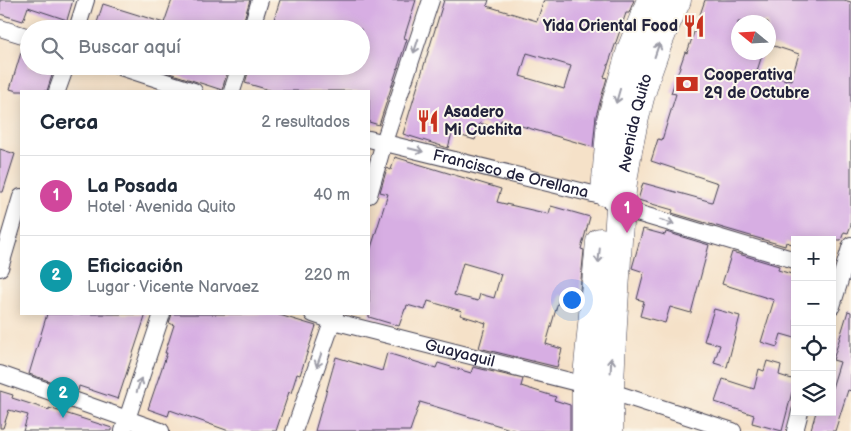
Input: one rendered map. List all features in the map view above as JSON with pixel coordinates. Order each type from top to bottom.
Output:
[{"type":"highway","name":"Avenida Quito","points":[[586,431],[598,389],[613,202],[611,120],[631,50],[651,0]]},
{"type":"highway","name":"Avenida Quito","points":[[613,202],[627,159],[640,98],[667,20],[677,0]]},
{"type":"highway","name":"Avenida Quito","points":[[598,389],[609,431]]},
{"type":"street","points":[[80,20],[86,0]]},
{"type":"street","points":[[254,20],[260,0]]},
{"type":"street","points":[[370,187],[376,141],[431,0]]},
{"type":"street","points":[[0,28],[20,34]]},
{"type":"street","points":[[57,90],[63,75]]},
{"type":"street","points":[[145,75],[191,90]]},
{"type":"street","points":[[232,90],[237,75]]},
{"type":"street","name":"Francisco de Orellana","points":[[376,141],[613,202],[791,259]]},
{"type":"street","points":[[0,268],[11,221],[20,199]]},
{"type":"street","points":[[836,293],[851,245]]},
{"type":"street","points":[[126,425],[162,315]]},
{"type":"street","name":"Guayaquil","points":[[320,315],[334,317],[598,389],[733,431]]},
{"type":"street","points":[[294,431],[334,317]]},
{"type":"street","points":[[0,374],[126,425],[162,431]]},
{"type":"street","points":[[795,431],[799,416]]},
{"type":"building","points":[[0,0],[73,0],[67,20],[28,7],[23,20],[0,14]]},
{"type":"building","points":[[172,0],[250,0],[244,20],[165,20]]},
{"type":"building","points":[[280,0],[416,0],[404,38],[407,39],[379,125],[370,122],[370,90],[270,90],[245,83],[247,75],[370,75],[370,20],[274,20]]},
{"type":"building","points":[[444,0],[489,0],[487,6],[537,21],[544,0],[634,0],[629,13],[626,13],[604,77],[607,78],[596,116],[593,147],[501,120],[498,129],[480,123],[475,140],[452,133],[448,148],[403,134]],"holes":[[[527,53],[571,66],[564,89],[520,76]]]},
{"type":"building","points":[[705,0],[844,0],[851,2],[851,225],[848,233],[844,232],[841,240],[836,240],[836,236],[791,236],[791,244],[786,242],[785,246],[672,213],[673,210],[638,200],[643,183],[712,202],[718,183],[651,161],[658,139],[662,140],[676,94],[671,93],[685,52],[687,53]]},
{"type":"building","points":[[103,4],[154,20],[98,20]]},
{"type":"building","points":[[20,56],[20,75],[52,75],[47,90],[17,91],[10,89]]},
{"type":"building","points":[[176,75],[226,75],[222,90]]},
{"type":"building","points":[[0,149],[15,154],[3,192],[0,192]]},
{"type":"building","points":[[395,157],[501,189],[497,202],[549,214],[551,206],[590,217],[581,249],[584,250],[579,300],[560,295],[546,344],[562,349],[557,367],[479,348],[486,323],[460,315],[462,311],[428,301],[425,310],[407,305],[399,326],[369,317],[370,251],[388,194],[380,192],[387,168],[391,170]],"holes":[[[463,263],[501,274],[494,298],[480,294],[478,301],[454,295]]]},
{"type":"building","points":[[643,229],[665,235],[666,232],[709,245],[691,313],[670,307],[665,323],[640,316],[644,301],[637,299],[644,272],[632,268]]},
{"type":"building","points":[[732,252],[779,266],[778,270],[791,274],[791,337],[781,334],[777,347],[761,342],[774,300],[722,284]]},
{"type":"building","points":[[714,309],[740,316],[727,367],[714,363],[720,345],[704,341]]},
{"type":"building","points":[[848,311],[851,312],[851,391],[848,390],[835,431],[817,431],[811,429],[815,416],[836,416],[836,375],[840,362],[836,361],[836,350]]},
{"type":"building","points":[[47,315],[146,315],[118,399],[79,386],[78,391],[29,374]]},
{"type":"building","points":[[172,315],[279,315],[316,326],[300,375],[297,374],[291,393],[289,392],[276,431],[229,431],[170,410],[168,416],[148,409],[167,353],[165,353],[174,325],[169,323]]},
{"type":"building","points":[[387,353],[436,368],[438,363],[471,373],[473,367],[523,379],[521,386],[556,397],[554,400],[570,405],[570,431],[517,431],[420,402],[410,431],[315,431],[336,357],[382,371]]},
{"type":"building","points":[[767,361],[781,365],[779,375],[791,379],[791,396],[782,431],[752,423],[754,415],[715,402],[723,379],[754,389],[759,369],[764,371]]},
{"type":"building","points":[[0,391],[13,395],[12,398],[112,428],[112,431],[23,431],[28,415],[9,410],[3,428],[0,428]]},
{"type":"place","name":"Yida Oriental Food","points":[[694,26]]},
{"type":"place","name":"Cooperativa 29 de Octubre","points":[[687,84]]},
{"type":"place","name":"Asadero Mi Cuchita","points":[[428,121]]},
{"type":"place","name":"La Posada","points":[[627,233]]},
{"type":"place","name":"Eficicación","points":[[63,418]]}]
